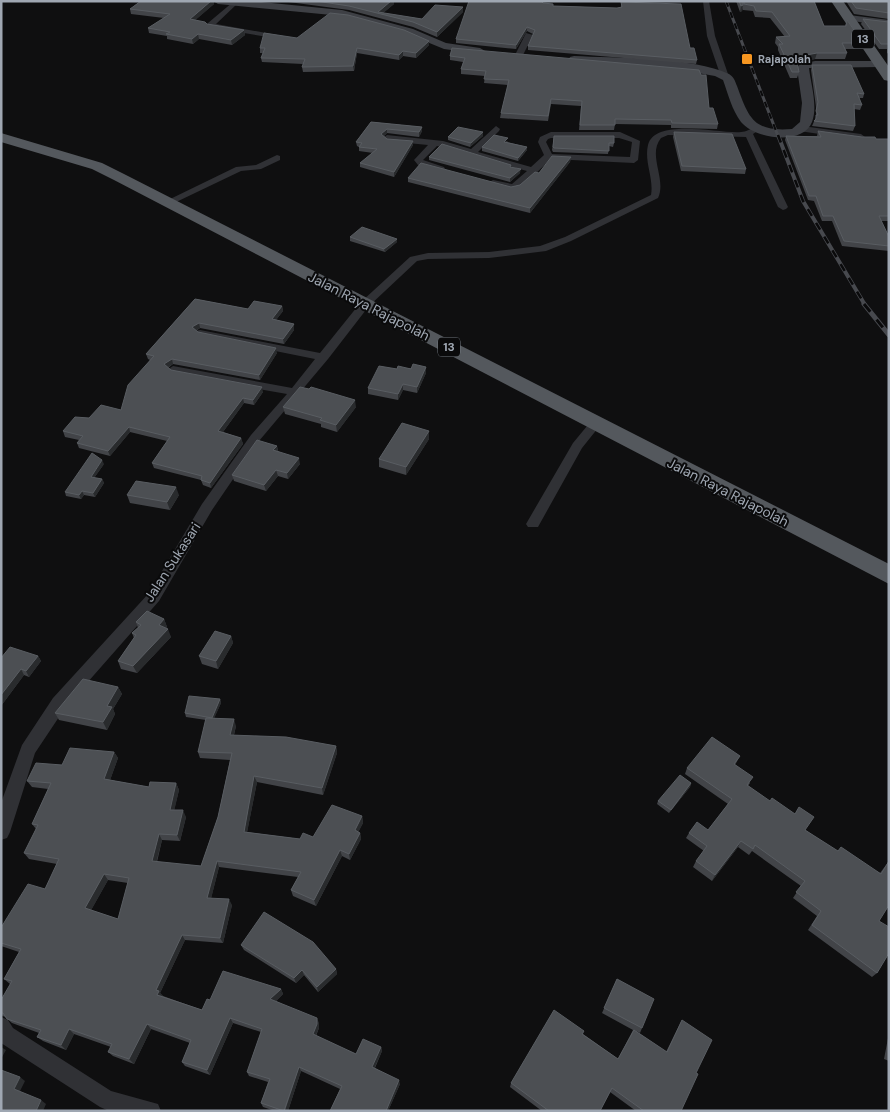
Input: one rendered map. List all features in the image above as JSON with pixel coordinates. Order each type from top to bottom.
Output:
[{"type":"highway","name":"13","points":[[836,1],[889,77]]},
{"type":"highway","name":"Jalan Raya Rajapolah","points":[[1,137],[97,166],[889,575]]},
{"type":"main road","points":[[218,1],[342,13],[409,31],[444,46],[493,53]]},
{"type":"main road","points":[[849,18],[889,23]]},
{"type":"main road","points":[[567,58],[689,68],[724,74],[728,78],[745,121],[752,132],[781,134],[802,129],[806,123],[809,112],[804,66],[815,64],[880,64]]},
{"type":"street","points":[[706,1],[711,36],[724,74]]},
{"type":"street","points":[[235,3],[210,25],[293,39]]},
{"type":"street","points":[[519,55],[529,35]]},
{"type":"street","points":[[473,152],[496,129]]},
{"type":"street","points":[[802,129],[861,136]]},
{"type":"street","points":[[653,164],[652,144],[656,137],[662,134],[679,132],[740,136],[752,132],[782,207]]},
{"type":"street","points":[[549,156],[542,142],[544,138],[550,135],[620,135],[630,137],[636,141],[634,160]]},
{"type":"street","points":[[386,138],[434,143],[473,152],[532,170]]},
{"type":"street","points":[[434,143],[418,160],[421,163],[451,172]]},
{"type":"street","points":[[479,179],[510,187],[515,186],[549,156],[634,160],[653,164]]},
{"type":"street","points":[[169,202],[239,169],[258,167],[277,158]]},
{"type":"street","points":[[512,191],[532,170],[553,159],[653,164]]},
{"type":"street","name":"Jalan Sukasari","points":[[1,832],[28,750],[59,703],[154,597],[207,507],[255,438],[324,357],[365,304],[414,259],[428,256],[489,255],[530,251],[542,249],[568,239],[655,196],[656,187],[653,164]]},
{"type":"street","points":[[200,333],[324,357]]},
{"type":"street","points":[[173,370],[295,392]]},
{"type":"street","points":[[533,524],[577,446],[596,423]]},
{"type":"street","points":[[1,1027],[6,1035],[107,1100],[151,1111]]},
{"type":"building","points":[[141,1],[211,1],[190,19],[207,24],[244,30],[231,40],[198,34],[192,39],[166,34],[170,32],[148,28],[170,14],[130,9]]},
{"type":"building","points":[[316,1],[391,1],[378,12],[422,19],[435,5],[463,7],[437,32],[413,22],[349,6]]},
{"type":"building","points":[[469,1],[541,1],[553,4],[553,6],[617,8],[622,7],[621,2],[681,4],[690,48],[694,48],[697,60],[528,46],[535,30],[527,27],[516,45],[456,39]]},
{"type":"building","points":[[744,1],[814,1],[824,26],[846,26],[847,20],[863,43],[842,43],[847,53],[817,53],[801,56],[797,62],[799,72],[792,72],[779,44],[783,44],[776,37],[790,36],[772,12],[756,11],[754,6],[744,4]]},
{"type":"building","points":[[851,1],[889,1],[889,13],[856,8]]},
{"type":"building","points":[[330,13],[348,15],[404,30],[429,41],[416,53],[403,51],[399,55],[357,48],[353,66],[302,67],[305,59],[261,58],[265,48],[260,48],[264,33],[297,38]]},
{"type":"building","points":[[863,19],[889,22],[889,44],[881,44]]},
{"type":"building","points":[[452,48],[699,70],[701,75],[706,75],[709,108],[713,108],[718,124],[672,123],[671,120],[615,119],[615,125],[580,125],[582,101],[551,99],[548,116],[501,113],[509,80],[484,79],[486,71],[461,69],[465,58],[450,56]]},
{"type":"building","points":[[812,65],[851,65],[864,94],[857,93],[862,105],[854,104],[855,126],[814,121],[816,115],[818,115],[816,111],[818,102]]},
{"type":"building","points":[[371,122],[422,127],[419,132],[387,129],[381,134],[387,139],[413,141],[394,172],[360,163],[377,149],[359,147],[362,143],[356,142]]},
{"type":"building","points":[[458,127],[483,132],[471,143],[448,137]]},
{"type":"building","points":[[818,131],[889,139],[889,216],[879,216],[889,237],[889,246],[844,241],[833,216],[823,216],[816,196],[809,196],[786,136],[821,137]]},
{"type":"building","points":[[674,132],[732,134],[746,169],[682,166]]},
{"type":"building","points":[[494,135],[508,138],[504,142],[527,147],[518,158],[482,147]]},
{"type":"building","points":[[554,136],[614,136],[614,143],[609,143],[609,151],[554,148]]},
{"type":"building","points":[[442,144],[521,169],[510,178],[429,157]]},
{"type":"building","points":[[552,156],[571,157],[530,208],[408,178],[421,163],[511,187],[520,185],[535,172],[539,173]]},
{"type":"building","points":[[362,227],[397,239],[384,249],[350,237]]},
{"type":"building","points":[[195,299],[248,309],[254,301],[282,306],[272,319],[294,324],[283,339],[199,323],[192,327],[198,332],[276,348],[259,375],[172,359],[164,364],[171,370],[262,387],[253,400],[243,398],[218,431],[241,438],[210,483],[201,480],[202,476],[152,463],[170,437],[129,427],[108,451],[77,443],[83,436],[63,431],[75,417],[89,418],[101,405],[121,410],[128,385],[154,356],[146,354]]},
{"type":"building","points":[[413,364],[426,367],[417,387],[403,384],[398,394],[368,388],[379,366],[397,369],[398,366],[411,369]]},
{"type":"building","points":[[300,387],[309,389],[311,387],[355,400],[336,425],[320,420],[322,418],[283,407]]},
{"type":"building","points":[[402,423],[429,431],[406,467],[379,459]]},
{"type":"building","points":[[257,440],[277,446],[273,450],[299,458],[287,473],[276,470],[264,485],[232,475]]},
{"type":"building","points":[[92,453],[102,460],[91,477],[102,479],[93,493],[82,491],[79,495],[65,492]]},
{"type":"building","points":[[136,481],[176,487],[167,502],[127,495]]},
{"type":"building","points":[[147,611],[164,619],[159,625],[168,629],[133,666],[118,661],[136,635],[132,633],[141,625],[136,622]]},
{"type":"building","points":[[215,631],[231,636],[216,661],[199,656]]},
{"type":"building","points":[[10,647],[38,656],[26,671],[21,669],[1,695],[1,658]]},
{"type":"building","points":[[83,679],[118,687],[107,706],[112,707],[103,722],[55,713]]},
{"type":"building","points":[[189,696],[220,699],[212,718],[185,713]]},
{"type":"building","points":[[206,718],[234,719],[230,735],[286,737],[336,746],[322,788],[254,776],[244,832],[300,839],[303,833],[313,837],[332,805],[362,816],[355,830],[360,833],[349,854],[340,850],[314,900],[291,890],[301,872],[217,861],[207,898],[229,899],[220,938],[182,935],[156,990],[159,991],[157,995],[202,1010],[207,999],[210,1000],[223,971],[281,989],[270,999],[317,1018],[313,1034],[356,1054],[363,1039],[381,1047],[372,1067],[399,1080],[386,1111],[330,1111],[342,1086],[299,1067],[284,1111],[261,1103],[270,1079],[247,1072],[262,1029],[230,1018],[207,1070],[182,1062],[191,1040],[147,1024],[129,1059],[108,1052],[112,1044],[69,1029],[61,1045],[37,1037],[41,1030],[7,1019],[1,1013],[1,1000],[12,981],[4,979],[21,949],[1,943],[1,926],[28,884],[45,889],[59,859],[24,853],[38,825],[32,824],[51,783],[27,781],[36,763],[62,765],[70,748],[114,752],[104,779],[149,787],[150,782],[176,783],[170,810],[183,810],[177,835],[159,834],[152,861],[201,866],[218,817],[232,753],[198,752]],"holes":[[[104,874],[129,878],[118,919],[85,908]]]},
{"type":"building","points":[[712,737],[740,756],[734,764],[753,777],[747,785],[770,801],[772,798],[795,814],[799,807],[814,817],[805,830],[838,851],[841,847],[881,874],[889,861],[889,905],[879,921],[889,927],[889,953],[877,973],[812,925],[821,911],[796,892],[805,881],[755,845],[753,849],[741,841],[715,875],[696,861],[707,846],[689,833],[697,822],[708,830],[732,799],[687,768]]},
{"type":"building","points":[[680,775],[691,783],[671,810],[658,801]]},
{"type":"building","points":[[264,912],[313,942],[336,969],[317,987],[302,970],[294,978],[241,945]]},
{"type":"building","points":[[617,979],[654,999],[642,1028],[604,1008]]},
{"type":"building","points":[[554,1010],[584,1031],[582,1034],[618,1059],[634,1030],[667,1052],[682,1020],[712,1040],[681,1111],[644,1111],[612,1088],[600,1111],[549,1111],[511,1083]]},
{"type":"building","points":[[1,1070],[20,1077],[14,1089],[41,1100],[36,1111],[1,1111]]},
{"type":"railway","points":[[726,1],[778,136]]},
{"type":"railway","points":[[778,135],[803,201],[865,305]]},
{"type":"railway","points":[[864,304],[889,335]]},
{"type":"place","name":"Rajapolah","points":[[747,59]]}]
